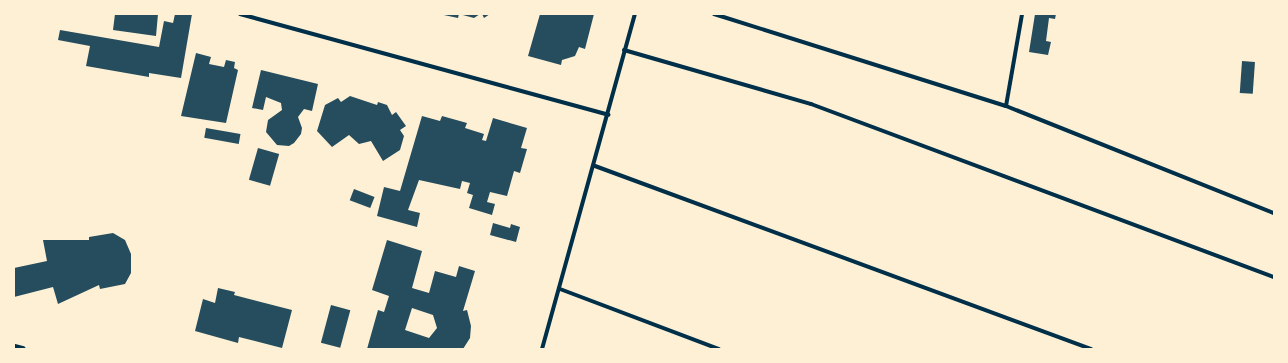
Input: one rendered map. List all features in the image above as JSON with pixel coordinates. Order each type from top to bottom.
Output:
[{"type":"street","points":[[240,14],[608,115]]},
{"type":"street","points":[[542,349],[595,166],[624,50],[635,14]]},
{"type":"street","points":[[714,14],[1006,106],[1274,213]]},
{"type":"street","points":[[1006,106],[1022,14]]},
{"type":"street","points":[[624,50],[811,104],[1274,277]]},
{"type":"street","points":[[595,166],[1091,349]]},
{"type":"street","points":[[560,289],[719,349]]},
{"type":"street","points":[[14,347],[22,349]]},
{"type":"building","points":[[115,14],[158,14],[156,36],[113,30]]},
{"type":"building","points":[[175,14],[192,14],[181,78],[149,73],[149,77],[86,66],[90,46],[58,40],[60,30],[159,47],[164,21],[173,23]]},
{"type":"building","points":[[439,14],[459,14],[458,18]]},
{"type":"building","points":[[459,14],[480,14],[474,18]]},
{"type":"building","points":[[482,14],[490,14],[484,18]]},
{"type":"building","points":[[540,14],[594,14],[585,49],[579,47],[575,56],[562,60],[561,65],[528,56]]},
{"type":"building","points":[[1035,14],[1056,14],[1055,19],[1049,18],[1046,41],[1051,42],[1048,55],[1029,52]]},
{"type":"building","points":[[196,53],[211,57],[209,64],[224,67],[226,60],[235,62],[234,68],[238,70],[226,123],[181,116]]},
{"type":"building","points":[[1242,61],[1255,62],[1253,94],[1240,93]]},
{"type":"building","points":[[261,70],[318,84],[312,111],[304,109],[298,117],[302,128],[301,134],[294,143],[289,146],[277,145],[266,132],[268,120],[282,110],[281,103],[266,97],[263,110],[252,108]]},
{"type":"building","points":[[350,96],[377,105],[378,102],[387,105],[392,115],[396,112],[406,126],[400,130],[404,136],[400,150],[383,161],[371,141],[359,144],[349,135],[332,147],[317,131],[325,105],[338,98],[341,102]]},
{"type":"building","points":[[422,116],[440,121],[442,116],[467,123],[465,128],[484,134],[482,140],[486,141],[493,118],[527,128],[521,148],[527,149],[520,173],[514,171],[507,196],[490,192],[487,202],[495,204],[492,215],[469,208],[473,195],[467,193],[470,183],[462,181],[460,189],[419,180],[408,210],[420,213],[417,227],[377,216],[384,187],[400,191]]},
{"type":"building","points":[[206,128],[240,134],[239,144],[204,138]]},
{"type":"building","points":[[258,148],[279,154],[270,186],[249,180]]},
{"type":"building","points":[[354,189],[375,197],[370,208],[350,200]]},
{"type":"building","points":[[493,223],[510,228],[511,224],[520,227],[516,242],[490,235]]},
{"type":"building","points":[[113,233],[125,240],[131,254],[131,273],[125,284],[100,289],[99,285],[58,304],[53,287],[14,297],[14,268],[47,261],[43,240],[89,240],[89,237]]},
{"type":"building","points":[[387,240],[422,251],[412,288],[429,293],[435,271],[456,277],[459,266],[475,271],[463,311],[467,310],[471,326],[470,338],[463,349],[367,349],[378,310],[384,312],[389,296],[372,290]],"holes":[[[412,308],[433,315],[437,328],[429,338],[405,330]]]},
{"type":"building","points":[[218,288],[235,292],[234,295],[292,310],[282,348],[239,337],[238,343],[195,331],[203,299],[215,303]]},
{"type":"building","points":[[331,305],[350,310],[340,348],[321,343]]}]
